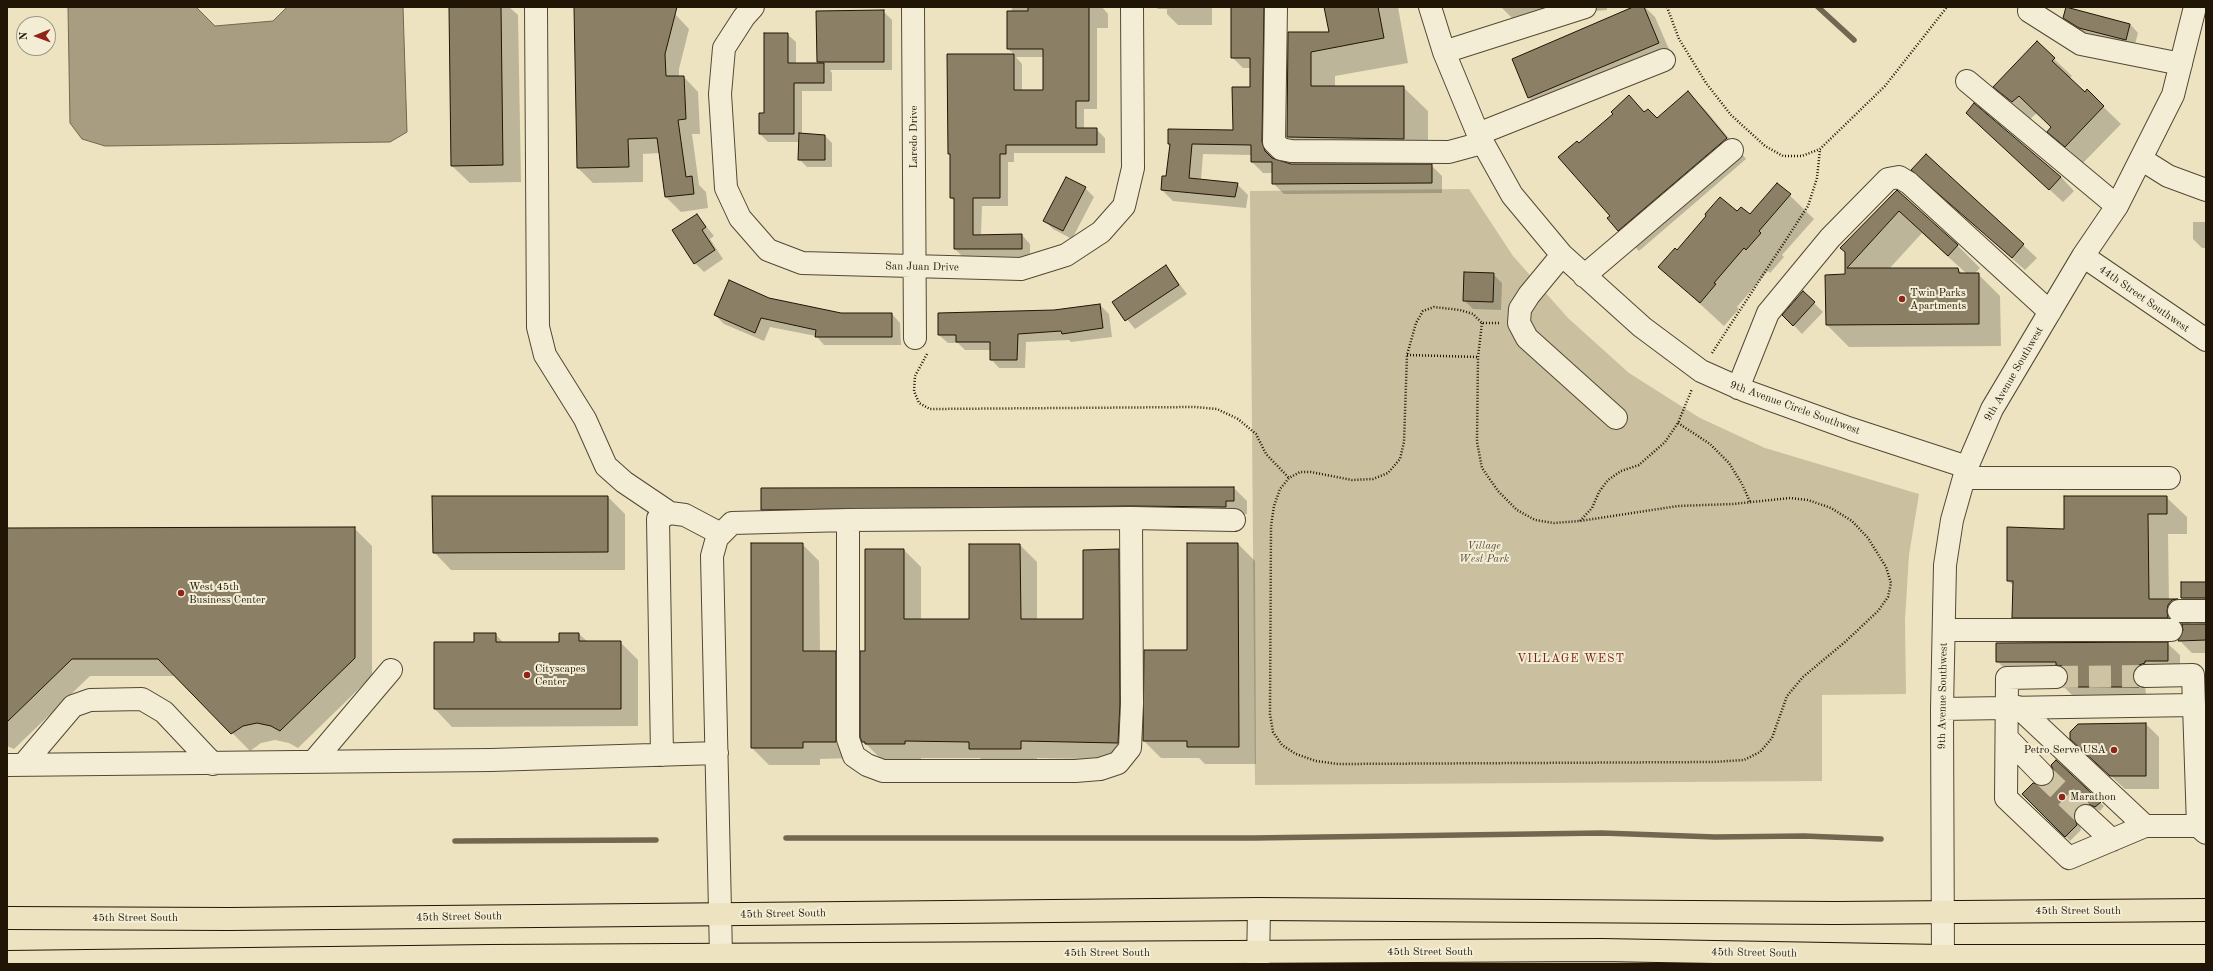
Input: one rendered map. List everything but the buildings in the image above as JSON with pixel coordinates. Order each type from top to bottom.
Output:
[{"type":"main road","name":"45th Street South","points":[[7,918],[229,919],[1259,909],[1943,912],[2206,910]]},
{"type":"main road","points":[[2151,956],[2206,947]]},
{"type":"main road","name":"45th Street South","points":[[7,962],[490,960],[721,954],[934,959],[1258,958],[1601,950],[1943,960],[2206,956]]},
{"type":"street","points":[[536,7],[538,327],[545,355],[585,419],[606,466],[624,482],[670,514]]},
{"type":"street","name":"San Juan Drive","points":[[753,7],[744,17],[724,48],[720,94],[726,188],[740,218],[768,250],[802,263],[1021,269],[1066,254],[1101,232],[1124,206],[1133,168],[1132,7]]},
{"type":"street","name":"Laredo Drive","points":[[913,7],[915,338]]},
{"type":"street","points":[[1276,7],[1274,142],[1281,149],[1290,151],[1449,152],[1664,60]]},
{"type":"street","name":"9th Avenue Circle Southwest","points":[[1430,7],[1444,52],[1480,138],[1512,195],[1562,255],[1584,276],[1642,327],[1701,371],[1738,388],[1966,473],[2169,478]]},
{"type":"street","points":[[1444,52],[1584,7]]},
{"type":"street","name":"9th Avenue Southwest","points":[[1943,960],[1942,709],[1945,564],[1952,520],[1966,473],[1992,409],[2082,256],[2117,206],[2173,95],[2195,7]]},
{"type":"street","points":[[2029,11],[2081,44],[2181,64]]},
{"type":"street","points":[[1966,81],[2117,206]]},
{"type":"street","points":[[1584,276],[1732,150]]},
{"type":"street","points":[[2141,159],[2168,176],[2206,190]]},
{"type":"street","points":[[1738,388],[1768,313],[1830,238],[1888,179],[1898,177],[1909,183],[2050,312]]},
{"type":"street","points":[[1562,255],[1529,295],[1520,309],[1519,323],[1527,338],[1616,418]]},
{"type":"street","name":"44th Street Southwest","points":[[2082,256],[2206,340]]},
{"type":"street","points":[[662,755],[658,519],[670,514],[685,515],[721,534]]},
{"type":"street","points":[[848,520],[848,739],[854,756],[866,765],[883,771],[1076,771],[1100,769],[1118,763],[1130,748],[1132,704],[1131,518]]},
{"type":"street","points":[[721,954],[712,556],[718,538],[732,523],[848,520],[1131,518],[1234,520]]},
{"type":"street","points":[[1944,630],[2175,621],[2206,611]]},
{"type":"street","points":[[313,762],[391,670]]},
{"type":"street","points":[[2056,678],[2007,678],[2013,707],[2007,738],[2006,798],[2069,858],[2146,826],[2202,829],[2193,675],[2145,676]]},
{"type":"street","points":[[15,765],[73,706],[90,700],[142,699],[164,712],[213,764]]},
{"type":"street","points":[[1942,709],[2194,705]]},
{"type":"street","points":[[2013,707],[2146,826]]},
{"type":"street","points":[[2007,738],[2042,774]]},
{"type":"street","points":[[15,765],[491,760],[717,753]]},
{"type":"street","points":[[2086,816],[2112,840]]},
{"type":"street","points":[[1258,958],[1259,909]]},
{"type":"path","points":[[1667,7],[1679,38],[1706,83],[1732,115],[1764,146],[1783,156],[1802,156],[1820,148],[1885,86],[1947,7]]},
{"type":"path","points":[[1580,521],[1592,508],[1599,492],[1608,480],[1621,471],[1639,465],[1652,455],[1665,442],[1678,422],[1701,371],[1808,206],[1817,178],[1820,148]]},
{"type":"path","points":[[1434,307],[1460,310],[1473,314],[1482,323],[1478,357],[1477,442],[1482,468],[1498,491],[1517,510],[1535,520],[1554,523],[1580,521],[1678,506],[1790,498],[1808,500],[1831,508],[1852,521],[1868,538],[1886,567],[1891,583],[1888,597],[1878,611],[1845,642],[1803,677],[1787,696],[1772,738],[1760,752],[1744,760],[1712,762],[1338,764],[1316,761],[1296,754],[1282,745],[1273,732],[1270,714],[1272,526],[1274,506],[1280,489],[1289,478],[1300,472],[1311,472],[1352,480],[1373,479],[1388,473],[1400,459],[1404,442],[1407,355],[1416,323],[1423,311],[1434,307]]},
{"type":"path","points":[[915,338],[928,340],[927,355],[915,376],[914,391],[919,403],[930,409],[1195,407],[1217,409],[1238,419],[1256,434],[1266,454],[1289,478]]},
{"type":"path","points":[[1407,355],[1478,357]]},
{"type":"path","points":[[1678,422],[1710,444],[1729,463],[1742,484],[1750,502]]},
{"type":"green space","name":"Village West Park","points":[[1469,189],[1513,256],[1568,318],[1629,373],[1700,418],[1765,448],[1919,494],[1909,555],[1905,620],[1906,694],[1822,695],[1822,781],[1255,785],[1250,191]]},
{"type":"shaded area","points":[[68,7],[196,7],[215,26],[273,21],[287,7],[403,7],[407,132],[390,142],[105,146],[82,139],[70,123]]},
{"type":"waterway","points":[[1818,7],[1854,40]]},
{"type":"waterway","points":[[786,838],[1253,838],[1602,833],[1715,837],[1804,836],[1881,839]]},
{"type":"waterway","points":[[455,841],[656,840]]},
{"type":"tunnel","points":[[2056,677],[2145,676]]},
{"type":"tunnel","points":[[2042,774],[2086,816]]},
{"type":"place","name":"Twin Parks Apartments","points":[[1902,299]]},
{"type":"place","name":"West 45th Business Center","points":[[181,593]]},
{"type":"place","name":"Cityscapes Center","points":[[527,675]]},
{"type":"place","name":"Petro Serve USA","points":[[2114,750]]},
{"type":"place","name":"Marathon","points":[[2062,797]]},
{"type":"district","name":"VILLAGE WEST","points":[[1571,659]]}]
